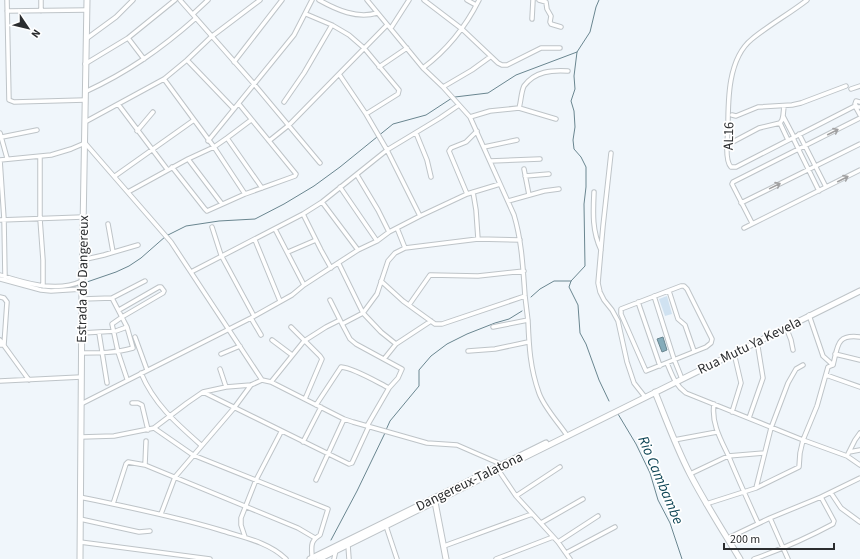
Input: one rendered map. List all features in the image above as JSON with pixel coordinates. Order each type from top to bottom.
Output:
[{"type":"main road","name":"Estrada do Dangereux","points":[[80,559],[82,260],[87,0]]},
{"type":"main road","name":"Rua Mutu Ya Kevela","points":[[629,404],[860,291]]},
{"type":"main road","points":[[655,392],[674,440],[690,474],[706,504],[740,559]]},
{"type":"main road","name":"Dangereux-Talatona","points":[[319,559],[499,471],[629,404]]},
{"type":"main road","name":"Dangereux-Talatona","points":[[311,559],[503,464],[603,417]]},
{"type":"main road","points":[[435,502],[446,559]]},
{"type":"street","points":[[7,0],[9,100],[14,102],[85,100]]},
{"type":"street","points":[[41,0],[41,12]]},
{"type":"street","points":[[86,39],[116,18],[132,0]]},
{"type":"street","points":[[85,64],[128,38],[175,0]]},
{"type":"street","points":[[180,0],[254,84],[320,163]]},
{"type":"street","points":[[192,14],[208,0]]},
{"type":"street","points":[[85,122],[164,79],[212,37],[260,0]]},
{"type":"street","points":[[234,62],[282,0]]},
{"type":"street","points":[[208,141],[294,35],[312,0]]},
{"type":"street","points":[[319,0],[344,12],[369,16],[378,13]]},
{"type":"street","points":[[367,0],[423,68],[444,87],[470,117],[477,131],[514,215],[520,240],[528,320],[528,342],[532,370],[539,394],[566,434]]},
{"type":"street","points":[[391,28],[409,0]]},
{"type":"street","points":[[424,0],[462,29],[490,57],[502,66],[541,48],[560,48]]},
{"type":"street","points":[[467,0],[476,5]]},
{"type":"street","points":[[423,68],[434,60],[462,29],[479,0]]},
{"type":"street","points":[[532,19],[533,0]]},
{"type":"street","points":[[539,0],[546,2],[547,9],[551,16],[551,24],[561,27]]},
{"type":"street","name":"AL16","points":[[807,0],[751,40],[738,57],[733,70],[731,84],[727,145],[728,164],[731,167],[734,167],[855,106],[856,102],[860,101]]},
{"type":"street","points":[[7,11],[41,12],[87,10]]},
{"type":"street","points":[[306,14],[332,25],[364,48],[399,92],[366,114]]},
{"type":"street","points":[[86,92],[123,73],[144,59],[168,42],[196,18]]},
{"type":"street","points":[[284,102],[304,73],[332,25]]},
{"type":"street","points":[[269,141],[289,125],[387,25]]},
{"type":"street","points":[[128,38],[144,59]]},
{"type":"street","points":[[379,67],[407,48]]},
{"type":"street","points":[[444,87],[490,57]]},
{"type":"street","points":[[187,60],[234,109]]},
{"type":"street","points":[[519,108],[524,86],[537,75],[552,70],[568,71]]},
{"type":"street","points":[[339,74],[366,114],[387,150],[420,216]]},
{"type":"street","points":[[164,79],[208,141],[214,147],[245,194]]},
{"type":"street","points":[[732,115],[736,116],[758,107],[784,106],[801,103],[846,86]]},
{"type":"street","points":[[851,89],[860,86]]},
{"type":"street","points":[[118,104],[167,170]]},
{"type":"street","points":[[172,167],[206,211],[245,194],[296,175],[238,104]]},
{"type":"street","points":[[191,272],[221,255],[255,240],[303,214],[322,202],[387,150],[459,105]]},
{"type":"street","points":[[784,106],[784,116],[819,191]]},
{"type":"street","points":[[855,106],[858,108],[860,107]]},
{"type":"street","points":[[752,224],[732,184],[733,182],[799,150],[860,117],[855,106]]},
{"type":"street","points":[[470,117],[490,111],[519,108],[556,119]]},
{"type":"street","points":[[137,130],[153,112]]},
{"type":"street","points":[[727,145],[759,128],[780,123],[784,116]]},
{"type":"street","points":[[115,176],[194,120]]},
{"type":"street","points":[[128,192],[172,167],[214,147],[250,120]]},
{"type":"street","points":[[780,123],[788,140]]},
{"type":"street","points":[[7,158],[1,135],[37,130]]},
{"type":"street","points":[[467,194],[449,152],[451,148],[466,142],[477,131]]},
{"type":"street","points":[[416,133],[427,160],[431,178]]},
{"type":"street","points":[[799,134],[826,187]]},
{"type":"street","points":[[227,138],[262,188]]},
{"type":"street","points":[[484,147],[517,140]]},
{"type":"street","points":[[4,277],[0,160],[7,158],[40,157],[66,151],[84,142],[171,242],[262,380]]},
{"type":"street","points":[[742,203],[860,144]]},
{"type":"street","points":[[611,153],[598,276],[600,292],[615,315],[631,375],[636,387],[645,397]]},
{"type":"street","points":[[40,157],[40,219],[43,286]]},
{"type":"street","points":[[188,159],[222,204]]},
{"type":"street","points":[[490,161],[540,159]]},
{"type":"street","points":[[524,169],[529,195]]},
{"type":"street","points":[[744,228],[860,170]]},
{"type":"street","points":[[525,176],[549,174]]},
{"type":"street","points":[[356,175],[390,232]]},
{"type":"street","points":[[81,404],[292,295],[304,285],[339,264],[358,250],[377,241],[397,228],[467,194],[500,184]]},
{"type":"street","points":[[340,187],[377,241]]},
{"type":"street","points":[[508,201],[559,189]]},
{"type":"street","points":[[473,192],[478,239]]},
{"type":"street","points":[[594,192],[592,216],[601,251]]},
{"type":"street","points":[[322,202],[358,250]]},
{"type":"street","points":[[303,214],[331,268]]},
{"type":"street","points":[[2,220],[83,216]]},
{"type":"street","points":[[108,224],[114,252]]},
{"type":"street","points":[[212,227],[221,255],[261,336]]},
{"type":"street","points":[[397,228],[406,248]]},
{"type":"street","points":[[276,229],[304,285]]},
{"type":"street","points":[[271,382],[304,341],[326,327],[363,313],[377,294],[391,258],[395,253],[406,248],[478,239],[520,240]]},
{"type":"street","points":[[255,240],[280,301]]},
{"type":"street","points":[[288,252],[316,240]]},
{"type":"street","points":[[82,260],[138,245]]},
{"type":"street","points":[[339,264],[363,313],[381,332],[396,344]]},
{"type":"street","points":[[409,305],[430,275],[478,276],[524,271]]},
{"type":"street","points":[[0,275],[43,286],[82,284]]},
{"type":"street","points":[[0,279],[40,290],[51,291],[82,284]]},
{"type":"street","points":[[82,299],[112,298],[145,281]]},
{"type":"street","points":[[381,281],[409,305],[435,324],[442,324],[525,296]]},
{"type":"street","points":[[681,286],[686,287],[712,339],[709,345],[645,371],[621,314],[621,309],[669,290],[681,286]]},
{"type":"street","points":[[119,310],[159,287],[161,287],[164,291],[163,293],[122,316],[112,324],[118,352],[127,379]]},
{"type":"street","points":[[669,290],[678,319],[685,325],[694,351]]},
{"type":"street","points":[[654,296],[682,379]]},
{"type":"street","points":[[0,297],[4,298],[7,302],[2,345]]},
{"type":"street","points":[[81,353],[118,352],[133,348],[127,327],[112,298]]},
{"type":"street","points":[[203,392],[281,432],[351,464],[368,426],[389,388],[395,382],[402,369],[356,344],[350,339],[330,300]]},
{"type":"street","points":[[638,302],[660,366]]},
{"type":"street","points":[[809,316],[823,356],[832,365]]},
{"type":"street","points":[[493,327],[528,320]]},
{"type":"street","points":[[384,359],[396,344],[431,321]]},
{"type":"street","points":[[82,333],[99,333],[127,327]]},
{"type":"street","points":[[291,327],[322,359],[305,400]]},
{"type":"street","points":[[786,327],[793,350]]},
{"type":"street","points":[[99,333],[107,383]]},
{"type":"street","points":[[706,504],[756,488],[799,467],[803,440],[816,406],[828,367],[832,365],[838,345],[842,339],[848,336],[860,337]]},
{"type":"street","points":[[135,337],[147,370]]},
{"type":"street","points":[[0,340],[2,345],[28,380]]},
{"type":"street","points":[[272,340],[292,355]]},
{"type":"street","points":[[749,418],[763,378],[757,341]]},
{"type":"street","points":[[468,351],[495,350],[528,342]]},
{"type":"street","points":[[221,354],[240,346]]},
{"type":"street","points":[[732,412],[741,383],[734,353]]},
{"type":"street","points":[[835,354],[860,360]]},
{"type":"street","points":[[667,363],[678,387],[686,393],[771,428],[847,456],[860,465]]},
{"type":"street","points":[[756,488],[771,428],[792,375],[796,369],[803,365]]},
{"type":"street","points":[[316,405],[340,368],[343,367],[389,388]]},
{"type":"street","points":[[220,369],[226,387]]},
{"type":"street","points":[[141,373],[148,389],[169,417],[201,445]]},
{"type":"street","points":[[826,375],[860,387]]},
{"type":"street","points":[[0,381],[81,377]]},
{"type":"street","points":[[81,437],[114,436],[148,430],[154,428],[203,392],[226,387],[251,385],[262,380],[271,382],[344,419],[427,442],[457,445],[503,464]]},
{"type":"street","points":[[161,514],[175,477],[234,408],[251,385]]},
{"type":"street","points":[[132,403],[142,405],[148,430]]},
{"type":"street","points":[[714,404],[714,417],[717,432],[758,523]]},
{"type":"street","points":[[303,442],[321,407]]},
{"type":"street","points":[[316,480],[344,419]]},
{"type":"street","points":[[154,428],[193,455],[328,509],[320,535],[315,538],[312,543],[311,559]]},
{"type":"street","points":[[245,537],[241,525],[241,518],[256,480],[281,432]]},
{"type":"street","points":[[674,440],[717,432]]},
{"type":"street","points":[[847,456],[854,440],[860,433]]},
{"type":"street","points":[[145,465],[146,441]]},
{"type":"street","points":[[849,452],[860,450]]},
{"type":"street","points":[[690,474],[728,456],[764,453]]},
{"type":"street","points":[[114,504],[126,462],[145,465],[247,506],[298,528],[315,538]]},
{"type":"street","points":[[516,496],[560,467]]},
{"type":"street","points":[[499,471],[516,496],[558,542],[570,559]]},
{"type":"street","points":[[728,538],[758,523],[821,498],[860,478]]},
{"type":"street","points":[[831,493],[841,508],[860,522]]},
{"type":"street","points":[[80,497],[161,514],[245,537],[268,547],[286,559]]},
{"type":"street","points":[[754,559],[784,549],[810,537],[834,522],[821,498]]},
{"type":"street","points":[[541,523],[583,499]]},
{"type":"street","points":[[444,546],[532,514]]},
{"type":"street","points":[[558,542],[598,516]]},
{"type":"street","points":[[770,518],[788,559]]},
{"type":"street","points":[[80,519],[139,532],[150,531]]},
{"type":"street","points":[[386,526],[397,559]]},
{"type":"street","points":[[566,553],[615,528]]},
{"type":"street","points":[[496,559],[553,537]]},
{"type":"street","points":[[80,542],[210,559]]},
{"type":"street","points":[[348,545],[349,559]]},
{"type":"street","points":[[334,559],[336,550]]},
{"type":"shaded area","points":[[667,296],[672,314],[665,316],[659,299]]},
{"type":"shaded area","points":[[663,337],[667,350],[662,352],[657,339]]},
{"type":"waterway","name":"Rio Cambambe","points":[[599,0],[590,32],[577,52],[574,76],[575,89],[571,101],[574,111],[574,149],[581,157],[586,167],[586,187],[584,204],[585,266],[571,281],[569,287],[578,305],[580,333],[586,344],[599,380],[609,401]]},
{"type":"waterway","points":[[455,97],[488,93],[516,75],[577,52]]},
{"type":"waterway","points":[[84,283],[129,266],[141,258],[166,236],[186,226],[219,221],[255,219],[314,186],[393,124],[426,115],[452,98]]},
{"type":"waterway","points":[[531,297],[540,289],[554,281],[571,281]]},
{"type":"waterway","points":[[41,287],[60,288],[79,285]]},
{"type":"waterway","points":[[386,430],[390,421],[419,386],[419,370],[431,356],[447,344],[467,334],[509,319],[522,311]]},
{"type":"waterway","name":"Rio Cambambe","points":[[618,414],[636,444],[650,473],[658,500],[670,523],[682,559]]},
{"type":"waterway","points":[[331,540],[385,433]]}]
